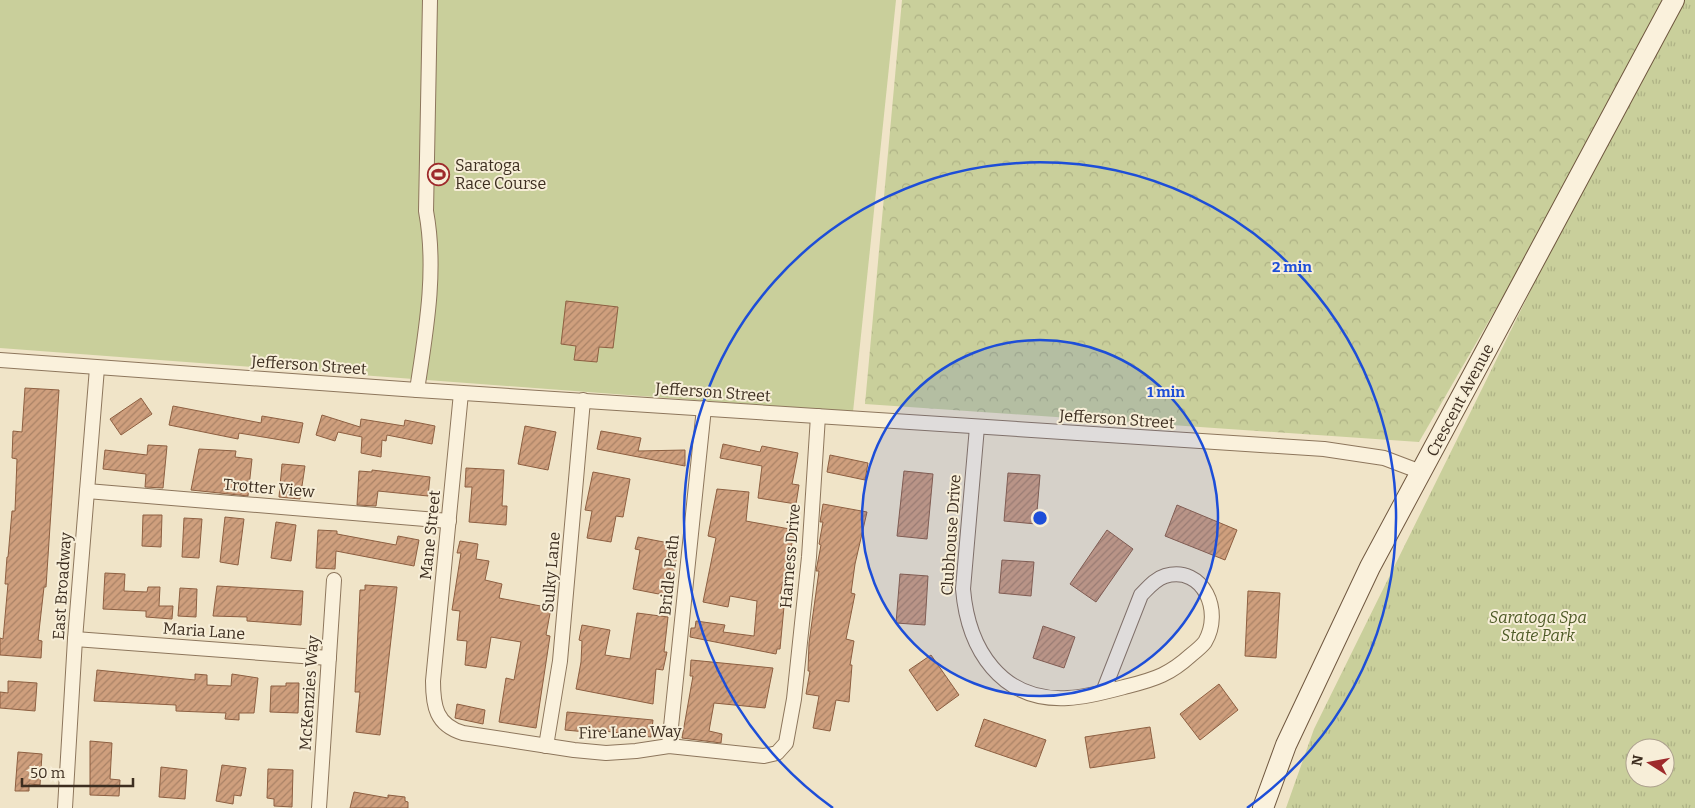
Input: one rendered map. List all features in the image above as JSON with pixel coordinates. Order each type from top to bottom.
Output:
[{"type":"street","points":[[417,390],[428,320],[432,238],[426,211],[430,0]]},
{"type":"street","name":"Crescent Avenue","points":[[1263,808],[1286,745],[1370,567],[1674,0]]},
{"type":"street","name":"Jefferson Street","points":[[0,360],[417,390],[1355,452],[1384,458],[1421,472]]},
{"type":"street","name":"East Broadway","points":[[64,808],[75,639],[98,368]]},
{"type":"street","name":"Mane Street","points":[[433,681],[461,392]]},
{"type":"street","name":"Sulky Lane","points":[[546,746],[560,661],[584,400]]},
{"type":"street","name":"Bridle Path","points":[[669,746],[704,408]]},
{"type":"street","name":"Harness Drive","points":[[794,699],[809,557],[818,416]]},
{"type":"street","name":"Clubhouse Drive","points":[[977,427],[963,589],[965,614],[980,652],[992,668],[1010,684],[1031,694],[1068,698],[1103,692],[1151,680],[1175,670],[1205,642],[1213,611],[1208,595],[1198,582],[1182,576],[1166,576],[1151,584],[1141,595],[1103,692]]},
{"type":"street","name":"Trotter View","points":[[87,491],[448,521]]},
{"type":"street","name":"McKenzies Way","points":[[319,808],[334,580]]},
{"type":"street","name":"Maria Lane","points":[[75,639],[329,658]]},
{"type":"street","name":"Fire Lane Way","points":[[433,681],[433,705],[437,715],[452,730],[546,746],[606,753],[669,746],[771,756],[777,753],[786,743],[794,699]]},
{"type":"green space","name":"Saratoga Race Course","points":[[0,0],[896,0],[853,412],[0,348]]},
{"type":"green space","points":[[902,0],[1674,0],[1419,442],[865,404]]},
{"type":"green space","name":"Saratoga Spa State Park","points":[[1674,0],[1695,0],[1695,808],[1286,808],[1314,729]]},
{"type":"building","points":[[566,301],[618,307],[613,348],[599,347],[597,362],[574,360],[576,346],[561,344]]},
{"type":"building","points":[[25,388],[59,390],[46,587],[44,587],[38,640],[42,641],[41,658],[0,655],[0,638],[3,639],[8,584],[5,584],[7,557],[12,511],[15,511],[17,459],[12,458],[13,431],[22,432]]},
{"type":"building","points":[[141,398],[152,414],[121,435],[110,419]]},
{"type":"building","points":[[173,406],[261,423],[262,416],[303,423],[299,443],[239,433],[238,439],[169,425]]},
{"type":"building","points":[[322,415],[360,427],[361,419],[404,426],[405,420],[435,426],[432,444],[387,435],[386,441],[382,440],[381,457],[361,453],[362,437],[338,432],[335,441],[316,435]]},
{"type":"building","points":[[525,426],[556,432],[548,470],[518,464]]},
{"type":"building","points":[[601,431],[641,438],[638,451],[685,450],[685,466],[597,449]]},
{"type":"building","points":[[723,444],[760,452],[762,446],[798,453],[792,484],[799,485],[796,504],[758,498],[762,466],[720,458]]},
{"type":"building","points":[[148,445],[167,446],[163,488],[145,487],[146,474],[103,469],[105,450],[147,455]]},
{"type":"building","points":[[199,449],[236,451],[235,457],[252,459],[248,496],[191,490]]},
{"type":"building","points":[[830,455],[868,463],[865,480],[827,472]]},
{"type":"building","points":[[282,464],[305,466],[300,499],[279,497]]},
{"type":"building","points":[[466,468],[504,470],[502,506],[507,506],[506,525],[469,522],[472,487],[465,487]]},
{"type":"building","points":[[372,470],[430,477],[428,496],[378,491],[376,506],[357,505],[359,471],[372,472]]},
{"type":"building","points":[[904,471],[933,474],[927,539],[897,536]]},
{"type":"building","points":[[593,472],[630,479],[623,517],[616,516],[611,542],[587,538],[592,511],[585,510]]},
{"type":"building","points":[[1008,473],[1040,475],[1036,524],[1004,521]]},
{"type":"building","points":[[717,489],[749,492],[746,521],[795,530],[780,595],[785,596],[780,649],[777,649],[776,654],[690,637],[691,628],[695,628],[696,621],[725,625],[723,632],[754,636],[757,601],[730,596],[728,607],[703,602],[716,538],[708,536]]},
{"type":"building","points":[[823,504],[867,512],[855,564],[851,593],[855,594],[846,639],[854,641],[850,665],[852,665],[849,702],[836,700],[830,731],[813,728],[819,696],[806,694],[810,671],[808,671],[809,643],[819,571],[816,571],[821,545],[819,544],[823,522],[820,522]]},
{"type":"building","points":[[1177,505],[1237,530],[1225,560],[1165,536]]},
{"type":"building","points":[[143,515],[162,515],[161,547],[142,546]]},
{"type":"building","points":[[225,517],[244,519],[238,565],[220,562]]},
{"type":"building","points":[[184,518],[202,519],[199,558],[182,557]]},
{"type":"building","points":[[276,522],[296,525],[291,561],[271,558]]},
{"type":"building","points":[[318,530],[337,531],[337,534],[396,545],[398,536],[419,540],[414,566],[336,551],[335,569],[316,568]]},
{"type":"building","points":[[1107,530],[1133,549],[1096,602],[1070,584]]},
{"type":"building","points":[[638,537],[679,545],[669,596],[633,589],[640,550],[635,549]]},
{"type":"building","points":[[460,541],[478,544],[476,559],[489,561],[485,580],[502,584],[499,598],[551,608],[546,635],[550,636],[536,728],[499,722],[506,678],[514,680],[521,642],[491,637],[486,668],[465,665],[467,641],[457,640],[460,611],[452,610],[461,553],[457,553]]},
{"type":"building","points":[[1002,560],[1034,562],[1031,596],[999,593]]},
{"type":"building","points":[[105,573],[125,574],[124,591],[147,592],[148,587],[160,587],[159,606],[173,606],[172,619],[146,617],[146,611],[103,609]]},
{"type":"building","points":[[900,574],[928,576],[925,625],[896,623]]},
{"type":"building","points":[[365,585],[397,587],[380,735],[356,732],[360,692],[355,692],[360,590],[365,590]]},
{"type":"building","points":[[217,586],[303,591],[301,625],[247,621],[247,617],[213,616]]},
{"type":"building","points":[[180,588],[197,589],[196,617],[178,616]]},
{"type":"building","points":[[1248,591],[1280,593],[1276,658],[1245,656]]},
{"type":"building","points":[[637,613],[668,617],[664,652],[667,652],[663,670],[656,669],[653,704],[576,689],[581,662],[582,641],[579,640],[582,625],[610,630],[605,655],[630,659]]},
{"type":"building","points":[[1043,626],[1075,637],[1064,668],[1033,658]]},
{"type":"building","points":[[931,655],[959,695],[937,711],[909,670]]},
{"type":"building","points":[[691,660],[773,668],[765,708],[714,703],[709,731],[722,734],[721,743],[682,738],[693,676],[690,676]]},
{"type":"building","points":[[97,670],[195,680],[195,674],[207,675],[207,685],[231,686],[232,674],[258,678],[254,713],[239,713],[239,720],[225,719],[226,713],[176,711],[176,705],[94,701]]},
{"type":"building","points":[[8,681],[37,683],[35,711],[0,708],[0,692],[8,693]]},
{"type":"building","points":[[286,683],[299,683],[298,713],[270,712],[271,686],[286,686]]},
{"type":"building","points":[[1219,684],[1238,710],[1200,740],[1180,714]]},
{"type":"building","points":[[457,704],[485,710],[483,724],[455,718]]},
{"type":"building","points":[[567,712],[653,720],[651,737],[597,730],[597,733],[565,730]]},
{"type":"building","points":[[984,719],[1046,740],[1036,767],[975,746]]},
{"type":"building","points":[[1150,727],[1155,758],[1090,768],[1085,737]]},
{"type":"building","points":[[90,741],[112,743],[110,779],[120,780],[119,796],[90,795]]},
{"type":"building","points":[[18,752],[42,754],[40,785],[29,784],[29,791],[15,791]]},
{"type":"building","points":[[222,765],[246,768],[241,796],[234,795],[233,804],[216,801]]},
{"type":"building","points":[[161,767],[187,770],[185,799],[159,797]]},
{"type":"building","points":[[268,769],[293,770],[292,807],[274,806],[274,799],[267,798]]},
{"type":"building","points":[[354,792],[388,798],[388,795],[405,797],[405,801],[408,802],[408,808],[350,808]]},
{"type":"place","name":"Saratoga Race Course","points":[[439,174]]}]
